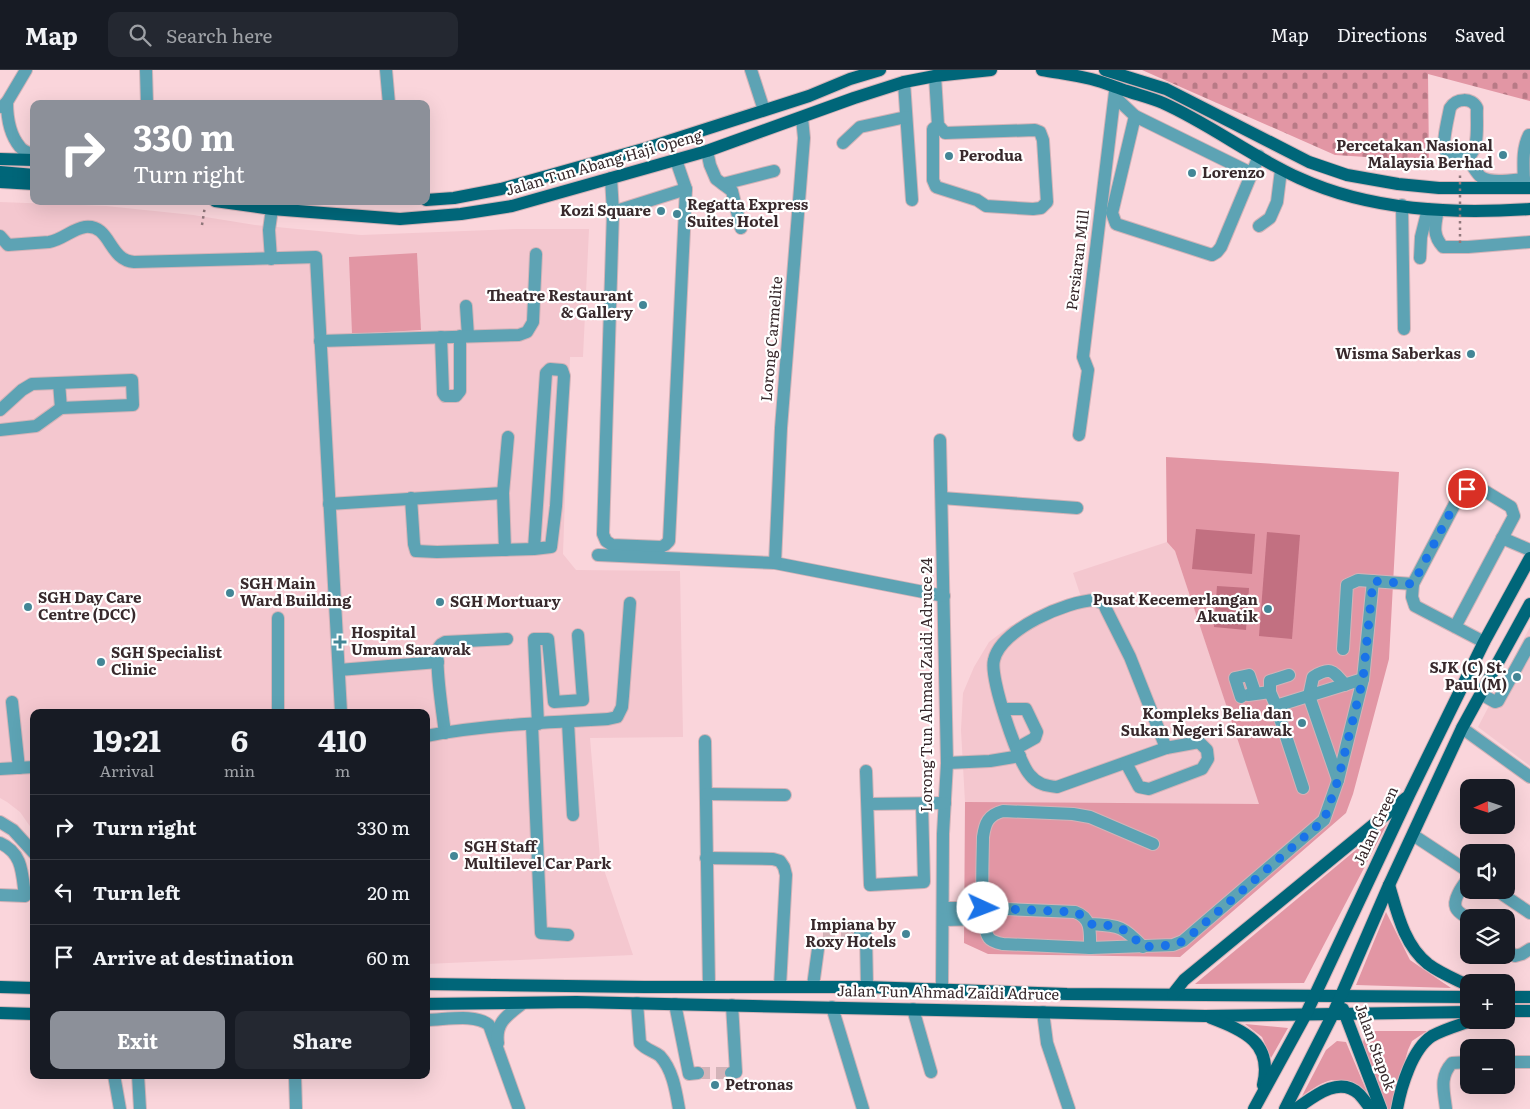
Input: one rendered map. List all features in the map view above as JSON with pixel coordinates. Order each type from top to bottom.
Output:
[{"type":"main road","name":"Jalan Tun Abang Haji Openg","points":[[430,200],[454,198],[501,189],[647,148],[880,70]]},
{"type":"main road","name":"Jalan Tun Abang Haji Openg","points":[[244,205],[400,219],[461,214],[512,206],[707,151],[904,82],[935,76],[991,70]]},
{"type":"main road","points":[[1042,70],[1092,79],[1115,92],[1162,103],[1281,170],[1300,179],[1345,194],[1368,200],[1433,210],[1486,212],[1530,209]]},
{"type":"main road","points":[[1105,70],[1166,90],[1309,162],[1347,175],[1398,184],[1439,188],[1526,185]]},
{"type":"main road","points":[[0,159],[30,160]]},
{"type":"main road","points":[[2,182],[30,176]]},
{"type":"main road","points":[[2,182],[30,184]]},
{"type":"main road","name":"Jalan Green","points":[[1254,1109],[1306,1014],[1409,795],[1484,642],[1530,558]]},
{"type":"main road","points":[[1340,997],[1389,885],[1462,728],[1528,611]]},
{"type":"main road","points":[[1173,994],[1184,980],[1409,795]]},
{"type":"main road","points":[[1389,885],[1407,937],[1415,952],[1428,964],[1460,981]]},
{"type":"main road","name":"Jalan Tun Ahmad Zaidi Adruce","points":[[430,984],[709,987],[813,986],[1067,994],[1460,997]]},
{"type":"main road","points":[[0,987],[30,988]]},
{"type":"main road","name":"Jalan Stapok","points":[[1340,997],[1339,1014],[1381,1109]]},
{"type":"main road","points":[[1515,997],[1530,997]]},
{"type":"main road","name":"Jalan Tun Ahmad Zaidi Adruce","points":[[430,1004],[637,1003],[1205,1016],[1460,1012]]},
{"type":"main road","points":[[3,1013],[30,1010]]},
{"type":"main road","points":[[1515,1011],[1530,1011]]},
{"type":"main road","points":[[3,1013],[30,1014]]},
{"type":"main road","points":[[1285,1109],[1339,1014]]},
{"type":"main road","points":[[1205,1016],[1240,1030],[1260,1047],[1265,1058],[1266,1074],[1260,1095]]},
{"type":"main road","points":[[1397,1109],[1399,1098],[1414,1058],[1422,1046],[1432,1036],[1460,1025]]},
{"type":"main road","points":[[1296,1109],[1326,1090],[1340,1086],[1358,1093],[1371,1109]]},
{"type":"street","points":[[26,70],[4,105],[7,120],[15,138],[21,148],[30,153]]},
{"type":"street","points":[[146,70],[147,100]]},
{"type":"street","points":[[386,70],[389,100]]},
{"type":"street","points":[[751,70],[764,110]]},
{"type":"street","points":[[935,76],[938,125],[944,133],[1029,130],[1040,132],[1043,140],[1047,202],[1041,208],[1033,210],[986,206],[977,200],[936,187],[933,180],[933,129],[938,125]]},
{"type":"street","points":[[904,82],[912,200]]},
{"type":"street","points":[[1115,92],[1135,116],[1253,174]]},
{"type":"street","name":"Persiaran Mill","points":[[1079,435],[1088,370],[1082,357],[1115,92]]},
{"type":"street","points":[[1135,116],[1112,213],[1116,224],[1212,255],[1218,252],[1221,247],[1259,156]]},
{"type":"street","points":[[843,143],[860,127],[906,117]]},
{"type":"street","name":"Lorong Carmelite","points":[[775,562],[781,428],[804,138],[802,118]]},
{"type":"street","points":[[1465,159],[1482,177],[1526,185],[1525,144],[1530,135]]},
{"type":"street","points":[[707,151],[716,179],[732,191],[741,228]]},
{"type":"street","points":[[611,178],[613,212],[603,534],[606,542],[612,545],[660,547],[669,541],[686,189],[676,160]]},
{"type":"street","points":[[1259,226],[1270,218],[1277,202],[1281,170]]},
{"type":"street","points":[[723,184],[774,171]]},
{"type":"street","points":[[613,212],[686,189]]},
{"type":"street","points":[[1402,205],[1404,328]]},
{"type":"street","points":[[271,259],[269,230],[272,209]]},
{"type":"street","points":[[1433,210],[1434,230],[1443,247],[1530,242]]},
{"type":"street","points":[[1420,258],[1421,237],[1433,210]]},
{"type":"street","points":[[0,236],[8,245],[49,242],[84,227],[90,227],[97,229],[104,235],[120,258],[126,262],[151,263],[316,257],[341,709]]},
{"type":"street","points":[[320,341],[519,335],[527,332],[533,322],[536,254]]},
{"type":"street","points":[[441,337],[443,393],[449,396],[456,396],[460,391],[466,306]]},
{"type":"street","points":[[411,498],[416,550],[437,552],[534,549],[549,548],[552,544],[564,376],[562,370],[550,369],[546,374],[534,549]]},
{"type":"street","points":[[0,410],[22,390],[32,384],[132,380],[133,405],[61,408],[36,426],[0,430]]},
{"type":"street","points":[[59,384],[61,408]]},
{"type":"street","points":[[505,550],[503,493],[508,437]]},
{"type":"street","name":"Lorong Tun Ahmad Zaidi Adruce 24","points":[[940,440],[947,763],[944,803],[942,989]]},
{"type":"street","points":[[1455,627],[1514,516],[1511,506],[1478,487],[1467,489],[1460,494],[1413,584],[1412,597],[1415,606],[1455,627],[1484,642]]},
{"type":"street","points":[[329,504],[503,493]]},
{"type":"street","points":[[942,498],[1077,508]]},
{"type":"street","points":[[1502,538],[1530,550]]},
{"type":"street","points":[[598,555],[775,562],[944,596]]},
{"type":"street","points":[[1343,649],[1347,585],[1358,580],[1413,584]]},
{"type":"street","points":[[1153,844],[1090,817],[1051,813],[996,813],[989,818],[984,832],[983,914],[985,931],[989,939],[996,943],[1090,948],[1173,945],[1184,941],[1324,820],[1338,780],[1363,679],[1373,581]]},
{"type":"street","points":[[1126,763],[1139,787],[1148,789],[1202,769],[1208,759],[1207,750],[1199,742],[1166,748],[1057,787],[1034,780],[1024,768],[995,683],[994,660],[1003,643],[1013,633],[1030,622],[1073,605],[1095,600],[1104,604],[1130,657],[1166,748]]},
{"type":"street","points":[[430,735],[535,724],[614,719],[620,713],[626,666],[630,602]]},
{"type":"street","points":[[278,618],[278,709]]},
{"type":"street","points":[[554,702],[583,700],[578,635]]},
{"type":"street","points":[[568,935],[541,933],[534,639],[548,638],[554,702],[562,722],[573,815]]},
{"type":"street","points":[[445,733],[438,662],[441,644],[445,642],[507,639]]},
{"type":"street","points":[[1481,694],[1495,702],[1498,701],[1530,643]]},
{"type":"street","points":[[339,670],[438,662]]},
{"type":"street","points":[[1338,780],[1309,696],[1313,677],[1330,671],[1334,672],[1345,685]]},
{"type":"street","points":[[1255,693],[1249,675],[1235,678],[1238,699],[1255,693],[1270,692]]},
{"type":"street","points":[[1289,675],[1270,680],[1270,692],[1304,788]]},
{"type":"street","points":[[1276,706],[1363,679]]},
{"type":"street","points":[[12,702],[19,768]]},
{"type":"street","points":[[947,763],[990,760],[1018,752],[1034,738],[1037,732],[1026,709],[1003,709]]},
{"type":"street","points":[[1462,728],[1530,777]]},
{"type":"street","points":[[705,741],[709,987]]},
{"type":"street","points":[[0,769],[30,767]]},
{"type":"street","points":[[866,771],[870,885],[944,882]]},
{"type":"street","points":[[706,794],[785,795]]},
{"type":"street","points":[[868,804],[944,803]]},
{"type":"street","points":[[922,804],[924,882]]},
{"type":"street","points":[[0,822],[13,830],[30,845]]},
{"type":"street","points":[[1413,835],[1460,866]]},
{"type":"street","points":[[0,843],[9,847],[19,860],[29,896],[0,895]]},
{"type":"street","points":[[706,858],[773,859],[780,861],[784,867],[780,986]]},
{"type":"street","points":[[1460,890],[1455,904],[1460,912]]},
{"type":"street","points":[[1509,899],[1530,913]]},
{"type":"street","points":[[944,914],[1075,912],[1083,916],[1090,924],[1090,948]]},
{"type":"street","points":[[1090,924],[1120,928],[1128,931],[1143,947]]},
{"type":"street","points":[[860,936],[866,936],[867,987]]},
{"type":"street","points":[[813,986],[818,949]]},
{"type":"street","points":[[1515,955],[1522,954],[1530,949]]},
{"type":"street","points":[[498,1048],[496,1033],[501,1023],[523,1003]]},
{"type":"street","points":[[637,1003],[640,1043],[659,1055],[663,1060],[673,1084],[679,1109]]},
{"type":"street","points":[[476,1018],[495,1004]]},
{"type":"street","points":[[675,1004],[689,1074],[698,1073]]},
{"type":"street","points":[[731,1072],[736,1072],[732,1005]]},
{"type":"street","points":[[832,1007],[863,1109]]},
{"type":"street","points":[[913,1009],[930,1072]]},
{"type":"street","points":[[1043,1012],[1047,1043],[1069,1109]]},
{"type":"street","points":[[430,1020],[476,1018],[490,1025],[518,1109]]},
{"type":"street","points":[[1446,1109],[1443,1077],[1452,1062],[1460,1062]]},
{"type":"street","points":[[1515,1062],[1530,1062]]},
{"type":"street","points":[[115,1079],[120,1109]]},
{"type":"street","points":[[138,1079],[140,1109]]},
{"type":"street","points":[[295,1079],[296,1109]]},
{"type":"path","points":[[1460,174],[1460,242]]},
{"type":"path","points":[[202,225],[204,205]]},
{"type":"shaded area","name":"Hospital Umum Sarawak","points":[[0,202],[30,203],[30,205],[106,206],[193,215],[255,225],[361,235],[517,229],[589,229],[583,357],[570,357],[563,554],[576,570],[680,571],[683,737],[590,738],[600,858],[633,955],[430,964],[430,709],[30,709],[30,826],[20,812],[0,798]]},
{"type":"shaded area","points":[[1196,529],[1255,534],[1252,574],[1192,569]]},
{"type":"shaded area","points":[[1267,532],[1300,535],[1292,639],[1259,636]]},
{"type":"shaded area","points":[[1167,542],[1175,551],[1260,805],[965,802],[961,730],[963,693],[974,667],[989,642],[1010,626],[1083,603],[1073,573]]},
{"type":"shaded area","points":[[1217,586],[1249,588],[1246,630],[1214,627]]},
{"type":"shaded area","name":"SJK (C) St. Paul (M)","points":[[1530,627],[1530,766],[1478,727]]},
{"type":"green space","points":[[1142,70],[1530,70],[1530,101],[1428,74],[1429,161],[1335,155]]},
{"type":"green space","points":[[417,253],[421,330],[352,334],[349,257]]},
{"type":"green space","name":"Kompleks Belia dan Sukan Negeri Sarawak","points":[[1166,457],[1399,472],[1389,659],[1353,794],[1346,813],[1180,957],[988,954],[964,943],[965,802],[1259,804],[1175,551],[1167,542]]},
{"type":"green space","points":[[1387,824],[1304,983],[1195,984]]},
{"type":"green space","points":[[1386,912],[1410,960],[1451,988],[1356,985]]},
{"type":"green space","points":[[1245,1024],[1288,1028],[1271,1058],[1262,1037]]},
{"type":"green space","points":[[1373,1031],[1427,1031],[1412,1041],[1391,1109],[1384,1109],[1362,1046],[1365,1035]]},
{"type":"green space","points":[[1337,1041],[1346,1042],[1367,1092],[1347,1083],[1333,1080],[1321,1084],[1302,1096],[1326,1050]]},
{"type":"tunnel","points":[[818,949],[819,935],[859,936]]},
{"type":"tunnel","points":[[698,1073],[731,1073]]},
{"type":"place","name":"Percetakan Nasional Malaysia Berhad","points":[[1503,155]]},
{"type":"place","name":"Perodua","points":[[949,156]]},
{"type":"place","name":"Lorenzo","points":[[1192,173]]},
{"type":"place","name":"Kozi Square","points":[[661,211]]},
{"type":"place","name":"Regatta Express Suites Hotel","points":[[677,214]]},
{"type":"place","name":"Theatre Restaurant & Gallery","points":[[643,305]]},
{"type":"place","name":"Wisma Saberkas","points":[[1471,354]]},
{"type":"place","name":"SGH Main Ward Building","points":[[230,593]]},
{"type":"place","name":"SGH Mortuary","points":[[440,602]]},
{"type":"place","name":"SGH Day Care Centre (DCC)","points":[[28,607]]},
{"type":"place","name":"Pusat Kecemerlangan Akuatik","points":[[1268,609]]},
{"type":"place","name":"Hospital Umum Sarawak","points":[[340,642]]},
{"type":"place","name":"SGH Specialist Clinic","points":[[101,662]]},
{"type":"place","name":"SJK (C) St. Paul (M)","points":[[1517,677]]},
{"type":"place","name":"Kompleks Belia dan Sukan Negeri Sarawak","points":[[1302,723]]},
{"type":"place","name":"SGH Staff Multilevel Car Park","points":[[454,856]]},
{"type":"place","name":"Impiana by Roxy Hotels","points":[[906,934]]},
{"type":"place","name":"Petronas","points":[[715,1085]]},
{"type":"route","points":[[983,908],[1075,912],[1087,919],[1090,924],[1110,925],[1128,931],[1143,947],[1173,945],[1184,941],[1324,820],[1338,780],[1363,679],[1373,581],[1413,584],[1460,494],[1467,489]]}]
